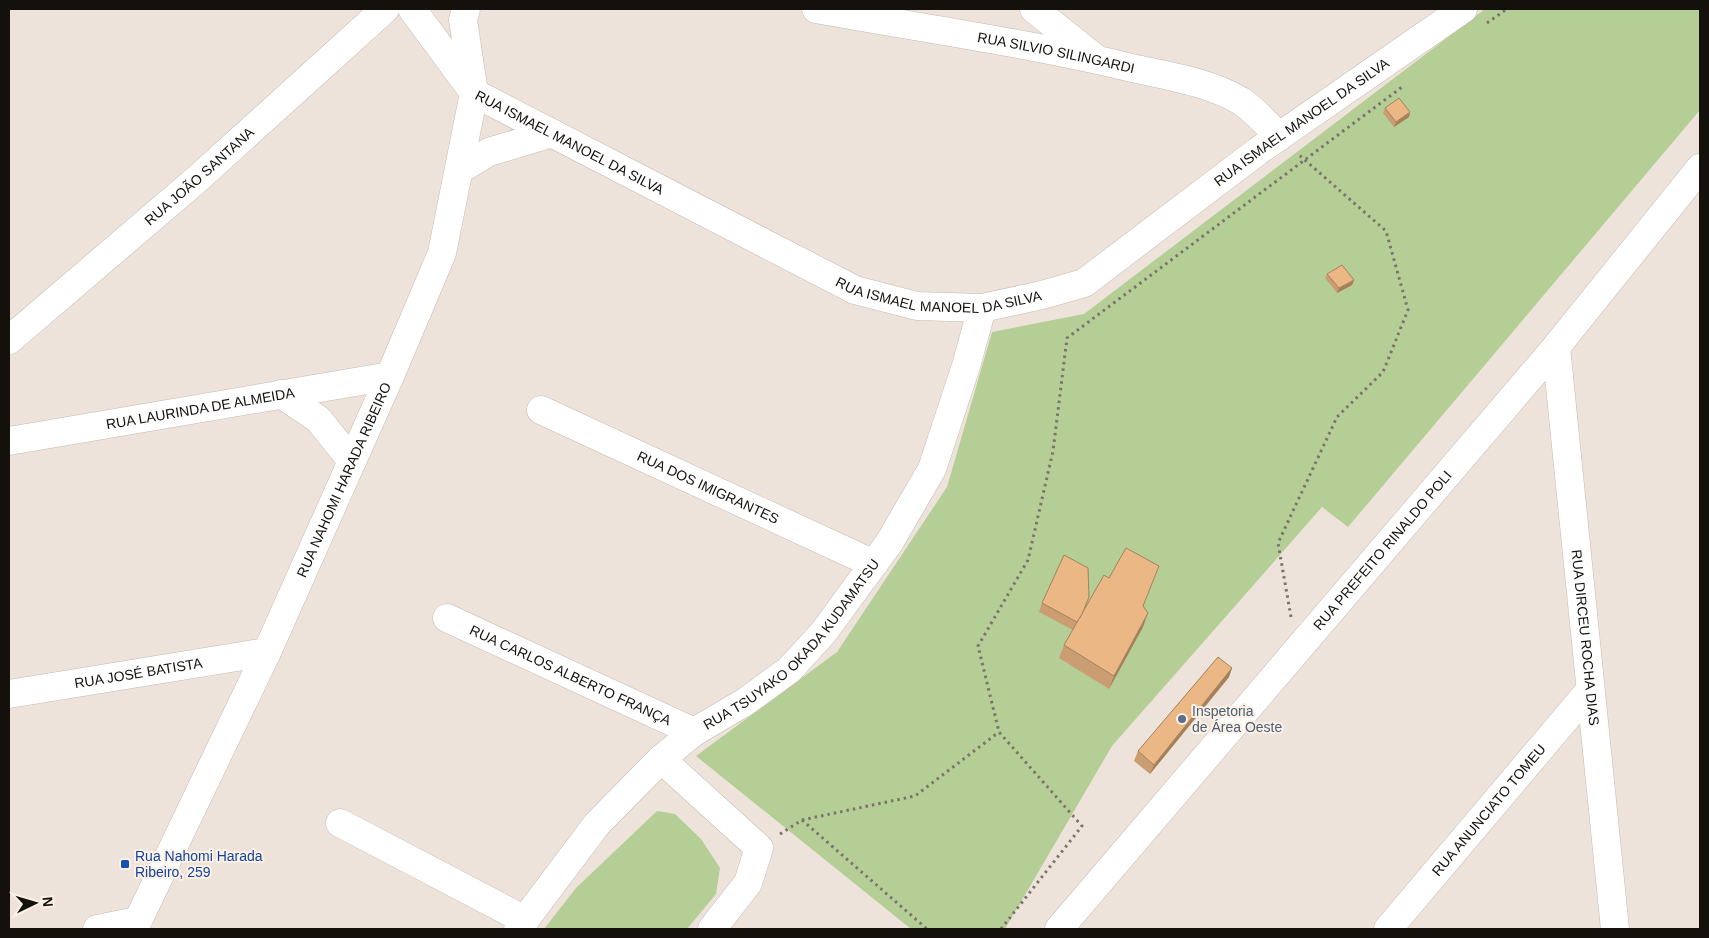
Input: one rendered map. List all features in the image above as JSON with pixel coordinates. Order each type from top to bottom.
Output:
[{"type":"street","name":"RUA JOÃO SANTANA","points":[[9,340],[195,181],[385,9]]},
{"type":"street","name":"RUA ISMAEL MANOEL DA SILVA","points":[[412,9],[474,93],[855,290],[917,306],[982,308],[1042,295],[1084,283],[1258,151],[1463,9]]},
{"type":"street","name":"RUA NAHOMI HARADA RIBEIRO","points":[[136,925],[267,652],[390,376],[442,253],[474,93],[463,20],[466,9]]},
{"type":"street","name":"RUA SILVIO SILINGARDI","points":[[816,9],[1096,60],[1182,80],[1240,101],[1262,117],[1279,138]]},
{"type":"street","points":[[1034,9],[1096,60]]},
{"type":"street","points":[[459,170],[489,152],[552,133]]},
{"type":"street","name":"RUA PREFEITO RINALDO POLI","points":[[1059,929],[1556,347],[1700,168]]},
{"type":"street","name":"RUA TSUYAKO OKADA KUDAMATSU","points":[[522,924],[597,824],[661,759],[694,732],[745,702],[789,670],[823,633],[888,544],[932,469],[966,366],[982,308]]},
{"type":"street","name":"RUA DIRCEU ROCHA DIAS","points":[[1556,347],[1615,929]]},
{"type":"street","name":"RUA LAURINDA DE ALMEIDA","points":[[12,436],[390,376]]},
{"type":"street","points":[[281,394],[318,420],[352,461]]},
{"type":"street","name":"RUA DOS IMIGRANTES","points":[[541,410],[874,564]]},
{"type":"street","name":"RUA CARLOS ALBERTO FRANÇA","points":[[447,618],[694,732]]},
{"type":"street","name":"RUA JOSÉ BATISTA","points":[[9,694],[267,652]]},
{"type":"street","name":"RUA ANUNCIATO TOMEU","points":[[1388,929],[1590,690]]},
{"type":"street","points":[[661,759],[759,848],[748,883],[712,929]]},
{"type":"street","points":[[340,823],[522,924]]},
{"type":"street","points":[[97,929],[136,925]]},
{"type":"path","points":[[1483,26],[1506,9]]},
{"type":"path","points":[[1001,929],[1082,826],[999,732],[978,646],[1028,560],[1052,451],[1067,338],[1406,84]]},
{"type":"path","points":[[1279,138],[1386,231],[1408,310],[1383,372],[1337,417],[1278,543],[1296,652]]},
{"type":"path","points":[[759,848],[802,820],[915,796],[999,732]]},
{"type":"path","points":[[802,820],[927,929]]},
{"type":"green space","points":[[1485,9],[1700,9],[1700,110],[1348,527],[1322,507],[1112,746],[1005,929],[911,929],[696,756],[837,652],[947,487],[992,332],[1084,314]]},
{"type":"green space","points":[[657,811],[675,814],[701,839],[720,868],[716,894],[687,929],[544,929],[576,888]]},
{"type":"building","points":[[1399,98],[1410,112],[1396,122],[1385,108]]},
{"type":"building","points":[[1342,265],[1354,280],[1339,288],[1327,274]]},
{"type":"building","points":[[1126,548],[1159,566],[1143,606],[1148,613],[1114,676],[1064,645],[1104,575],[1109,578]]},
{"type":"building","points":[[1064,555],[1088,568],[1089,597],[1077,622],[1042,603]]},
{"type":"building","name":"Inspetoria de Área Oeste","points":[[1218,657],[1232,668],[1154,765],[1138,751]]},
{"type":"place","name":"Inspetoria de Área Oeste","points":[[1182,719]]},
{"type":"place","name":"Rua Nahomi Harada Ribeiro, 259","points":[[125,864]]}]
